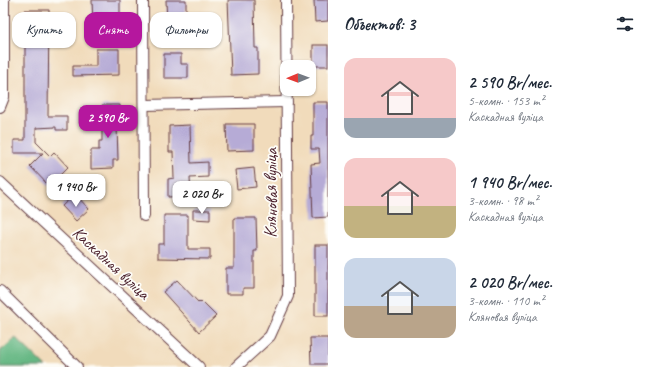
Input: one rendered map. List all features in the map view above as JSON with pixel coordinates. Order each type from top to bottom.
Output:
[{"type":"street","points":[[0,107],[4,97],[4,0]]},
{"type":"street","points":[[143,0],[144,216]]},
{"type":"street","name":"Кляновая вуліца","points":[[236,367],[270,336],[288,296],[286,0]]},
{"type":"street","points":[[144,105],[286,102]]},
{"type":"street","name":"Каскадная вуліца","points":[[0,182],[199,367]]},
{"type":"street","points":[[0,291],[77,367]]},
{"type":"green space","points":[[16,338],[46,367],[0,367],[0,351]]},
{"type":"building","points":[[92,0],[120,0],[120,12],[92,12]]},
{"type":"building","points":[[166,0],[186,0],[186,12],[166,12]]},
{"type":"building","points":[[228,0],[254,0],[255,48],[258,48],[258,74],[231,75]]},
{"type":"building","points":[[314,0],[328,0],[328,21],[315,22]]},
{"type":"building","points":[[25,10],[49,10],[49,12],[25,12]]},
{"type":"building","points":[[313,45],[328,45],[328,66],[316,66],[316,60],[313,60]]},
{"type":"building","points":[[25,48],[49,48],[48,116],[67,116],[67,130],[56,130],[56,127],[36,128],[36,142],[50,156],[54,152],[68,167],[49,186],[30,166],[43,153],[14,153],[14,140],[25,140]]},
{"type":"building","points":[[96,49],[119,49],[119,75],[73,76],[73,66],[96,66]]},
{"type":"building","points":[[164,54],[181,54],[181,64],[188,64],[188,78],[164,78]]},
{"type":"building","points":[[313,102],[328,102],[328,217],[313,218],[311,164],[320,163],[319,149],[311,149],[311,136],[313,136]]},
{"type":"building","points":[[102,105],[120,105],[120,126],[117,126],[118,160],[113,160],[113,168],[91,169],[91,150],[99,150],[99,141],[102,141]]},
{"type":"building","points":[[226,124],[254,124],[254,150],[227,151]]},
{"type":"building","points":[[190,125],[191,163],[208,162],[208,177],[190,178],[191,196],[168,197],[168,179],[174,178],[173,152],[169,152],[169,126]]},
{"type":"building","points":[[254,168],[256,187],[237,189],[235,170]]},
{"type":"building","points":[[75,194],[89,209],[76,221],[62,206]]},
{"type":"building","points":[[193,210],[210,210],[210,220],[193,219]]},
{"type":"building","points":[[164,215],[188,215],[188,249],[210,249],[210,259],[158,258],[158,244],[164,244]]},
{"type":"building","points":[[234,218],[256,218],[257,251],[254,251],[254,288],[243,288],[243,294],[226,294],[226,268],[234,268]]},
{"type":"building","points":[[315,245],[328,245],[328,316],[315,316]]},
{"type":"building","points":[[177,280],[199,303],[201,301],[216,316],[199,332],[163,292]]},
{"type":"building","points":[[310,338],[328,338],[328,364],[311,364]]}]
